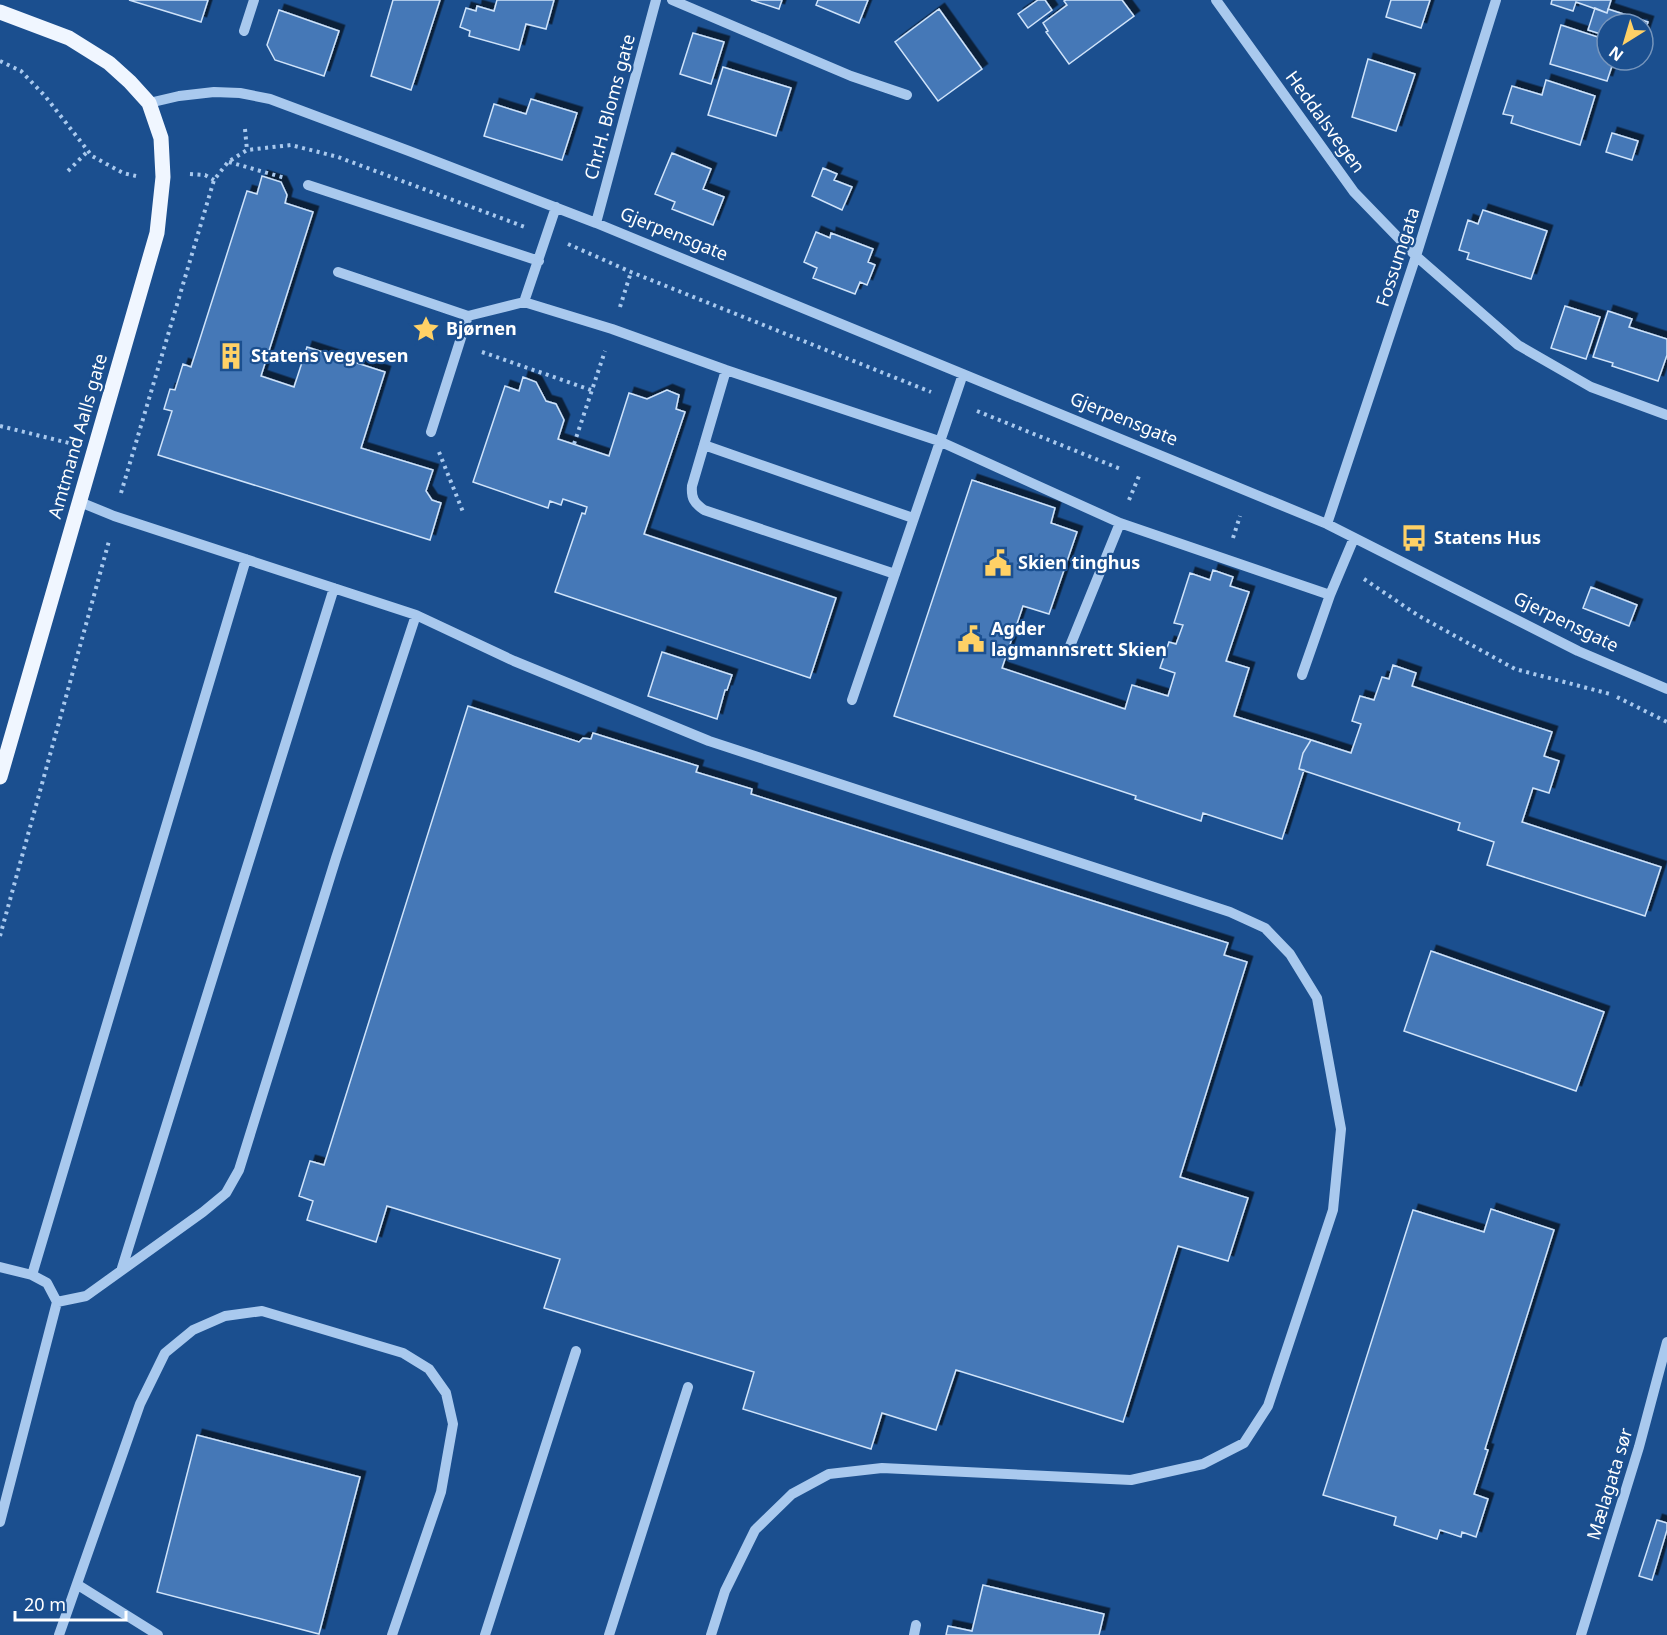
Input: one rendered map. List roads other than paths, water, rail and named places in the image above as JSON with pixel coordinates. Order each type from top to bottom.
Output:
[{"type":"main road","points":[[0,12],[69,38],[109,63],[149,103]]},
{"type":"main road","name":"Amtmand Aalls gate","points":[[0,777],[157,233],[163,177],[161,138],[149,103]]},
{"type":"street","points":[[244,31],[254,0]]},
{"type":"street","name":"Chr.H. Bloms gate","points":[[596,223],[656,0]]},
{"type":"street","points":[[672,0],[851,76],[907,95]]},
{"type":"street","name":"Heddalsvegen","points":[[1216,0],[1354,192],[1416,256],[1518,345],[1591,387],[1667,415]]},
{"type":"street","name":"Fossumgata","points":[[1327,524],[1416,256],[1496,0]]},
{"type":"street","name":"Gjerpensgate","points":[[149,103],[179,96],[214,92],[240,93],[270,99],[556,207],[1327,524],[1578,651],[1667,689]]},
{"type":"street","points":[[308,185],[539,261]]},
{"type":"street","points":[[524,302],[556,207]]},
{"type":"street","points":[[338,272],[468,316],[524,302],[612,329],[726,370],[939,441],[1120,523],[1330,595]]},
{"type":"street","points":[[430,432],[468,316]]},
{"type":"street","points":[[726,370],[692,486],[695,504],[704,510],[895,574]]},
{"type":"street","points":[[852,700],[963,374]]},
{"type":"street","points":[[704,445],[913,518]]},
{"type":"street","points":[[80,502],[114,516],[416,615],[514,661],[708,741],[1230,912],[1265,928],[1290,954],[1317,998],[1341,1129],[1333,1210],[1268,1406],[1244,1443],[1203,1464],[1131,1480],[882,1468],[829,1474],[792,1494],[755,1530],[724,1591],[711,1635]]},
{"type":"street","points":[[1070,646],[1120,523]]},
{"type":"street","points":[[1302,675],[1330,595],[1354,538]]},
{"type":"street","points":[[32,1275],[246,559]]},
{"type":"street","points":[[122,1269],[334,588]]},
{"type":"street","points":[[57,1302],[86,1296],[203,1212],[226,1193],[239,1170],[336,858],[416,615]]},
{"type":"street","points":[[0,1267],[32,1275],[47,1283],[57,1302],[0,1522]]},
{"type":"street","points":[[59,1635],[140,1404],[165,1353],[193,1330],[225,1316],[262,1311],[403,1353],[429,1369],[446,1393],[453,1424],[441,1492],[392,1635]]},
{"type":"street","name":"Mælagata sør","points":[[1581,1635],[1639,1447],[1667,1342]]},
{"type":"street","points":[[485,1635],[576,1352]]},
{"type":"street","points":[[609,1635],[688,1387]]},
{"type":"street","points":[[78,1586],[158,1635]]},
{"type":"place","name":"Bjørnen","points":[[426,329]]},
{"type":"place","name":"Statens vegvesen","points":[[231,356]]},
{"type":"place","name":"Statens Hus","points":[[1414,538]]},
{"type":"place","name":"Skien tinghus","points":[[998,563]]},
{"type":"place","name":"Agder lagmannsrett Skien","points":[[971,639]]}]
